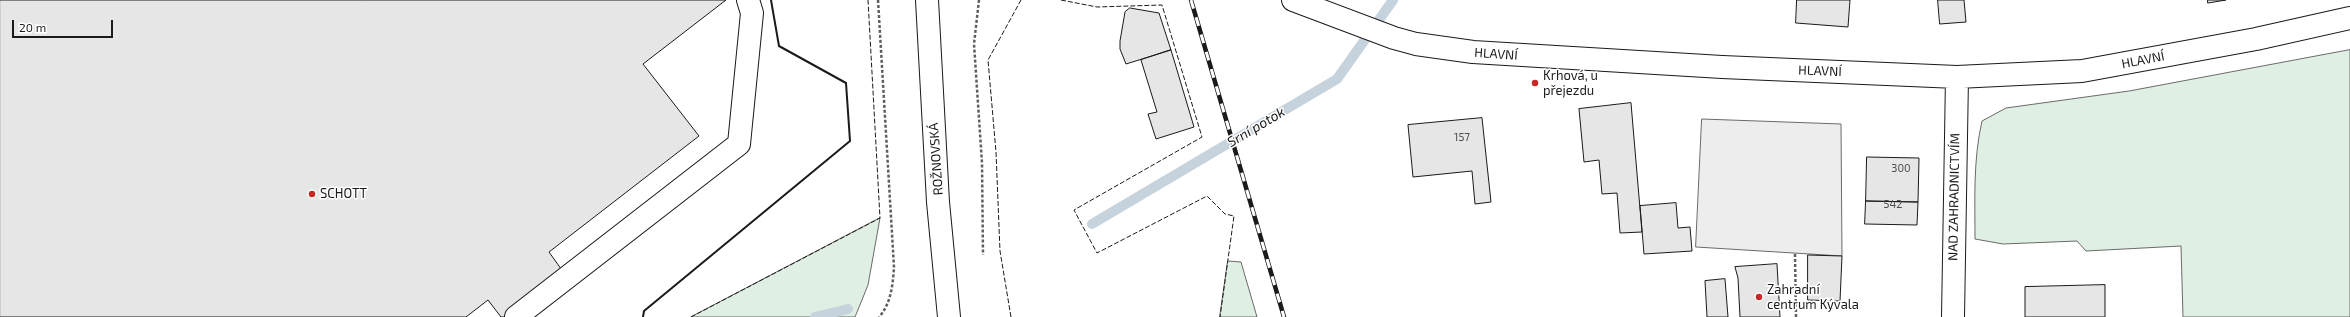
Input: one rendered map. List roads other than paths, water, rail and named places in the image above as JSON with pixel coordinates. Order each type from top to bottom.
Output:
[{"type":"street","points":[[516,317],[739,144],[752,13],[748,0]]},
{"type":"street","name":"ROŽNOVSKÁ","points":[[927,0],[938,202],[949,317]]},
{"type":"street","name":"HLAVNÍ","points":[[1293,0],[1394,38],[1416,44],[1473,52],[1722,67],[1957,76],[2082,71],[2256,39],[2350,18]]},
{"type":"street","name":"NAD ZAHRADNICTVÍM","points":[[1953,317],[1957,76]]},
{"type":"waterway","name":"Srní potok","points":[[1092,224],[1337,79],[1393,0]]},
{"type":"waterway","name":"Srní potok","points":[[815,317],[848,309]]},
{"type":"railway","points":[[1191,0],[1284,317]]},
{"type":"place","name":"Krhová, u přejezdu","points":[[1535,83]]},
{"type":"place","name":"SCHOTT","points":[[312,194]]},
{"type":"place","name":"Zahradní centrum Kývala","points":[[1759,297]]}]
